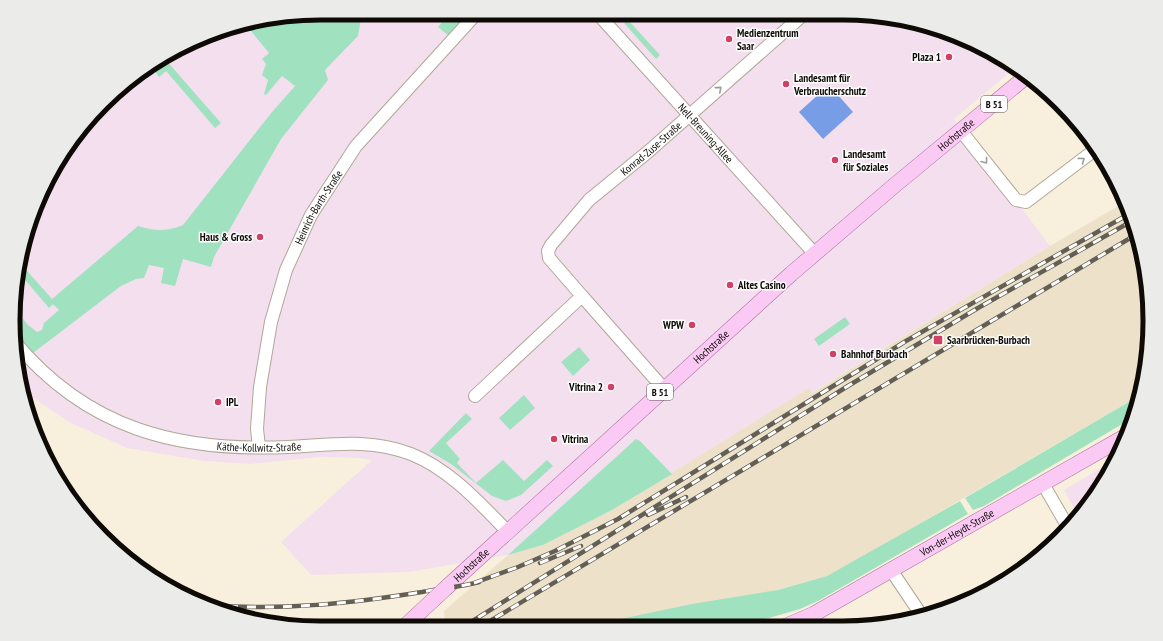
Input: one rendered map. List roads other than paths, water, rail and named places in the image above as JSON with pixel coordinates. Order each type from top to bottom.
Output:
[{"type":"main road","name":"Hochstraße","points":[[410,621],[814,253],[1022,80]]},
{"type":"main road","name":"Von-der-Heydt-Straße","points":[[798,621],[814,614],[1117,441]]},
{"type":"street","name":"Heinrich-Barth-Straße","points":[[259,447],[257,430],[260,387],[271,322],[286,270],[311,215],[356,146],[471,20]]},
{"type":"street","name":"Nell-Breuning-Allee","points":[[603,20],[814,253]]},
{"type":"street","name":"Konrad-Zuse-Straße","points":[[664,389],[549,258],[548,251],[551,245],[590,200],[690,115],[797,20]]},
{"type":"street","points":[[961,131],[1016,200],[1021,202],[1026,202],[1091,153]]},
{"type":"street","points":[[475,396],[582,296]]},
{"type":"street","name":"Käthe-Kollwitz-Straße","points":[[22,350],[31,361],[68,391],[100,412],[121,423],[163,437],[197,444],[259,447],[360,443],[399,450],[425,460],[446,475],[471,496],[507,532]]},
{"type":"street","points":[[1043,484],[1065,522]]},
{"type":"street","points":[[890,570],[919,611]]},
{"type":"water","points":[[829,85],[853,112],[823,139],[799,112]]},
{"type":"railway","points":[[474,583],[518,567],[555,551],[618,519],[906,341],[1124,217]]},
{"type":"railway","points":[[473,621],[848,386],[978,308],[1127,224]]},
{"type":"railway","points":[[490,621],[1131,237]]},
{"type":"railway","points":[[648,515],[686,497]]},
{"type":"railway","points":[[540,563],[581,546]]},
{"type":"railway","points":[[228,606],[264,607],[343,603],[479,582]]},
{"type":"place","name":"Medienzentrum Saar","points":[[729,39]]},
{"type":"place","name":"Plaza 1","points":[[949,57]]},
{"type":"place","name":"Landesamt für Verbraucherschutz","points":[[786,84]]},
{"type":"place","name":"Landesamt für Soziales","points":[[835,160]]},
{"type":"place","name":"Haus & Gross","points":[[260,237]]},
{"type":"place","name":"Altes Casino","points":[[730,285]]},
{"type":"place","name":"WPW","points":[[692,325]]},
{"type":"place","name":"Saarbrücken-Burbach","points":[[938,340]]},
{"type":"place","name":"Bahnhof Burbach","points":[[833,354]]},
{"type":"place","name":"Vitrina 2","points":[[611,387]]},
{"type":"place","name":"IPL","points":[[218,402]]},
{"type":"place","name":"Vitrina","points":[[554,439]]}]
